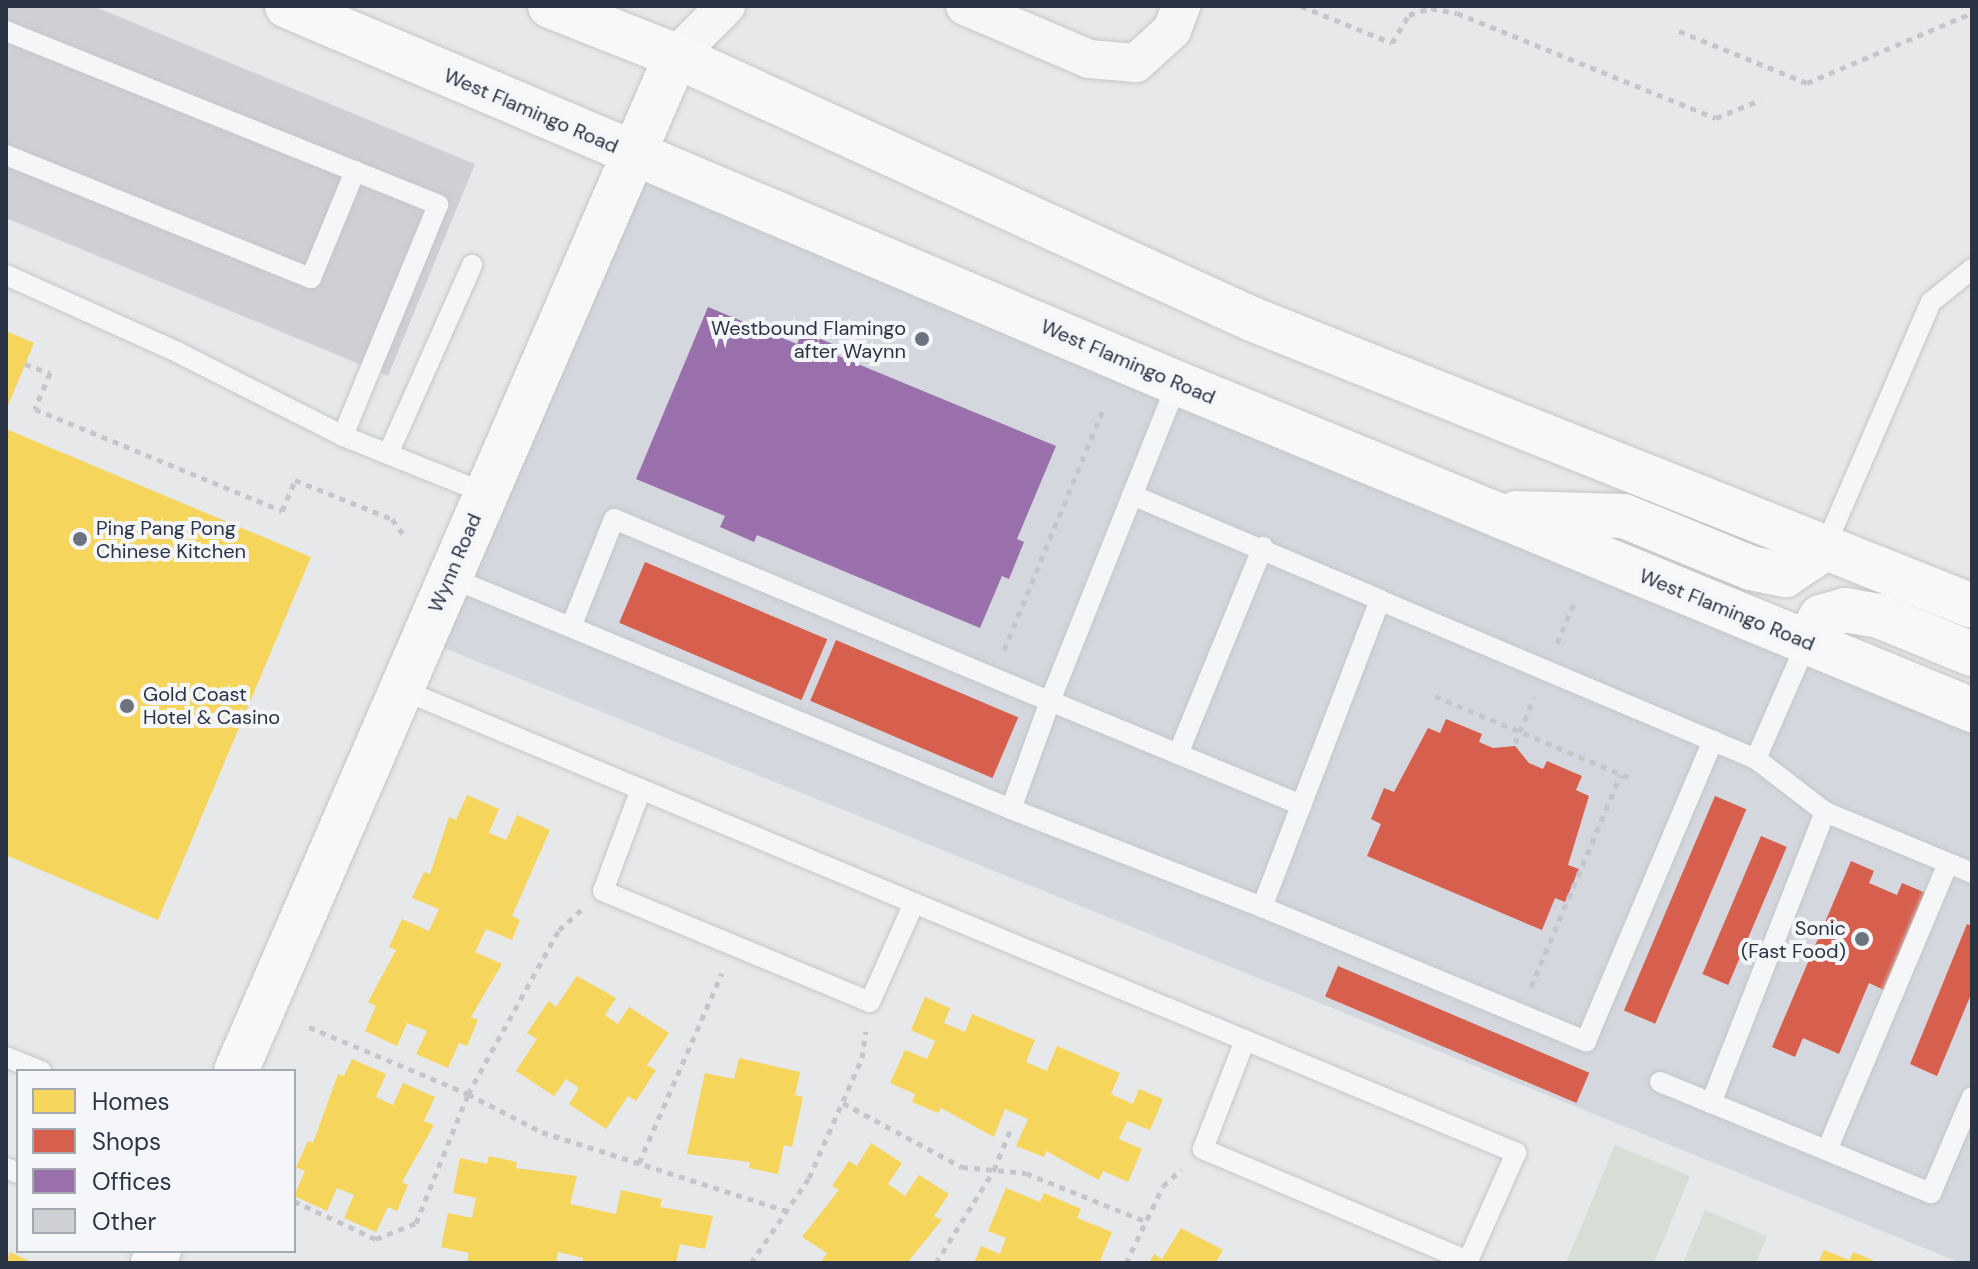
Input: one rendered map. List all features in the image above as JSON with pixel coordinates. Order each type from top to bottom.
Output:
[{"type":"main road","name":"West Flamingo Road","points":[[287,6],[1177,383],[1972,710]]},
{"type":"main road","points":[[550,6],[676,56],[1252,319],[1972,606]]},
{"type":"main road","name":"Wynn Road","points":[[237,1069],[676,56]]},
{"type":"main road","points":[[1490,512],[1624,516],[1751,568],[1785,575],[1824,549]]},
{"type":"main road","points":[[1807,642],[1821,617],[1845,610],[1879,616],[1972,654]]},
{"type":"street","points":[[676,56],[686,6]]},
{"type":"street","points":[[676,56],[726,6]]},
{"type":"street","points":[[965,6],[1089,59],[1136,63],[1172,30],[1181,6]]},
{"type":"lane","points":[[6,31],[438,205],[343,436]]},
{"type":"lane","points":[[6,155],[311,278],[355,171]]},
{"type":"lane","points":[[388,454],[472,265]]},
{"type":"lane","points":[[1824,549],[1931,302],[1972,269]]},
{"type":"lane","points":[[6,275],[177,352],[343,436],[485,493]]},
{"type":"lane","points":[[1011,809],[1050,701],[1177,383]]},
{"type":"lane","points":[[1132,495],[1263,547],[1380,600],[1756,759],[1825,812],[1972,873]]},
{"type":"lane","points":[[571,627],[614,519],[1301,805]]},
{"type":"lane","points":[[1178,754],[1263,547]]},
{"type":"lane","points":[[449,577],[1011,809],[1262,907],[1586,1041],[1713,741]]},
{"type":"lane","points":[[1262,907],[1380,600]]},
{"type":"lane","points":[[1756,759],[1807,642]]},
{"type":"lane","points":[[400,689],[1245,1040],[1516,1153],[1468,1261],[1203,1149],[1245,1040]]},
{"type":"lane","points":[[641,789],[603,891],[870,1002],[914,903]]},
{"type":"lane","points":[[1711,1103],[1825,812]]},
{"type":"lane","points":[[1827,1150],[1948,863]]},
{"type":"lane","points":[[6,1057],[36,1069]]},
{"type":"lane","points":[[1660,1082],[1931,1193],[1972,1097]]},
{"type":"path","points":[[1301,6],[1392,43],[1409,15],[1431,8],[1457,13],[1716,118],[1760,100]]},
{"type":"path","points":[[1679,31],[1807,83],[1972,13]]},
{"type":"path","points":[[25,364],[50,373],[35,409],[282,511],[295,480],[392,519],[403,534]]},
{"type":"path","points":[[988,646],[1003,652],[1104,407]]},
{"type":"path","points":[[1552,654],[1574,604]]},
{"type":"path","points":[[1515,743],[1539,686]]},
{"type":"path","points":[[1435,696],[1632,779]]},
{"type":"path","points":[[1597,1015],[1531,987],[1621,774]]},
{"type":"path","points":[[296,1202],[376,1239],[416,1223],[468,1094],[559,930],[603,891]]},
{"type":"path","points":[[639,1163],[733,945]]},
{"type":"path","points":[[751,1263],[809,1178],[862,1058],[870,1002]]},
{"type":"path","points":[[309,1027],[468,1094],[542,1132],[786,1211]]},
{"type":"path","points":[[843,1103],[962,1167],[1026,1173],[1145,1221]]},
{"type":"path","points":[[936,1263],[994,1170],[1012,1126]]},
{"type":"path","points":[[1126,1263],[1163,1186],[1203,1149]]},
{"type":"shaded area","points":[[632,153],[1972,710],[1972,1263],[1961,1263],[422,639]]},
{"type":"shaded area","points":[[1615,1145],[1690,1176],[1654,1263],[1566,1263]]},
{"type":"shaded area","points":[[1705,1210],[1767,1236],[1756,1263],[1683,1263]]},
{"type":"building: Homes","points":[[6,331],[34,343],[6,410]]},
{"type":"building: Homes","name":"Gold Coast Hotel & Casino","points":[[6,429],[311,557],[158,920],[6,855]]},
{"type":"building: Homes","points":[[467,795],[499,809],[489,833],[506,840],[517,815],[550,830],[512,916],[520,920],[512,940],[486,929],[475,952],[502,964],[471,1017],[478,1020],[467,1046],[459,1043],[448,1068],[416,1054],[427,1031],[407,1023],[397,1046],[365,1031],[376,1006],[368,1002],[396,950],[389,947],[402,919],[429,931],[439,909],[412,898],[424,872],[430,874],[449,817],[456,820]]},
{"type":"building: Homes","points":[[577,976],[616,998],[605,1015],[618,1024],[629,1007],[669,1033],[647,1065],[656,1070],[636,1101],[628,1096],[606,1129],[569,1104],[579,1088],[566,1079],[554,1096],[516,1071],[537,1039],[527,1033],[549,1001],[556,1007]]},
{"type":"building: Homes","points":[[925,997],[950,1008],[944,1023],[965,1032],[972,1014],[1035,1040],[1026,1062],[1047,1071],[1057,1046],[1120,1073],[1111,1094],[1133,1104],[1139,1089],[1163,1099],[1150,1130],[1127,1121],[1119,1139],[1142,1149],[1128,1182],[1103,1171],[1099,1180],[1046,1151],[1044,1157],[1016,1146],[1028,1119],[1005,1109],[994,1137],[941,1108],[938,1113],[912,1102],[915,1094],[890,1083],[905,1050],[927,1059],[935,1041],[911,1030]]},
{"type":"building: Homes","points":[[739,1058],[800,1072],[795,1095],[803,1097],[792,1147],[784,1145],[778,1174],[749,1168],[750,1162],[687,1154],[705,1073],[734,1079]]},
{"type":"building: Homes","points":[[352,1059],[386,1074],[376,1097],[393,1105],[403,1083],[435,1097],[424,1121],[434,1125],[402,1182],[408,1185],[397,1211],[388,1207],[376,1232],[344,1218],[354,1195],[337,1188],[327,1211],[296,1197],[305,1171],[296,1167],[308,1141],[313,1143],[338,1074],[344,1076]]},
{"type":"building: Homes","points":[[871,1143],[902,1163],[888,1184],[905,1196],[919,1175],[949,1194],[934,1216],[942,1220],[907,1263],[820,1263],[827,1253],[802,1237],[839,1190],[832,1186],[849,1161],[857,1166]]},
{"type":"building: Homes","points":[[489,1156],[517,1162],[516,1168],[577,1176],[570,1204],[616,1214],[621,1190],[662,1199],[660,1207],[713,1216],[705,1249],[680,1244],[676,1263],[582,1263],[583,1258],[558,1252],[556,1263],[467,1262],[469,1253],[441,1247],[448,1213],[472,1218],[476,1198],[453,1193],[460,1158],[487,1164]]},
{"type":"building: Homes","points":[[1006,1188],[1040,1202],[1044,1193],[1081,1209],[1077,1218],[1112,1232],[1099,1263],[974,1263],[981,1246],[1000,1254],[1006,1238],[988,1231]]},
{"type":"building: Homes","points":[[1181,1228],[1223,1250],[1215,1263],[1149,1263],[1154,1254],[1162,1259]]},
{"type":"building: Homes","points":[[1824,1250],[1849,1260],[1853,1252],[1879,1263],[1818,1263]]},
{"type":"building: Homes","points":[[10,1252],[34,1263],[6,1263]]},
{"type":"building: Shops","points":[[645,562],[827,639],[801,700],[619,623]]},
{"type":"building: Shops","points":[[836,640],[1018,717],[992,778],[810,701]]},
{"type":"building: Shops","points":[[1446,719],[1482,734],[1479,742],[1493,748],[1515,746],[1529,763],[1543,769],[1547,761],[1582,776],[1576,790],[1589,796],[1568,865],[1579,869],[1565,902],[1555,898],[1542,930],[1367,856],[1381,824],[1371,819],[1384,788],[1394,792],[1428,728],[1440,733]]},
{"type":"building: Shops","points":[[1715,796],[1746,809],[1655,1024],[1624,1010]]},
{"type":"building: Shops","points":[[1761,836],[1787,847],[1728,985],[1702,974]]},
{"type":"building: Shops","name":"Sonic (Fast Food)","points":[[1851,861],[1874,871],[1869,883],[1897,895],[1902,883],[1926,893],[1884,990],[1869,983],[1839,1054],[1803,1038],[1795,1057],[1772,1047]]},
{"type":"building: Shops","points":[[1967,924],[1972,926],[1972,992],[1937,1076],[1910,1064]]},
{"type":"building: Shops","points":[[1338,966],[1589,1073],[1576,1103],[1325,996]]},
{"type":"building: Offices","points":[[708,307],[797,344],[803,331],[839,347],[836,355],[1056,446],[1017,539],[1024,542],[1009,579],[1002,576],[980,628],[757,535],[754,542],[720,527],[725,516],[636,479]]},
{"type":"building: Other","points":[[6,6],[93,6],[475,164],[388,376],[6,218]]},
{"type":"place","name":"Westbound Flamingo after Waynn","points":[[922,339]]},
{"type":"place","name":"Ping Pang Pong Chinese Kitchen","points":[[80,539]]},
{"type":"place","name":"Gold Coast Hotel & Casino","points":[[127,706]]},
{"type":"place","name":"Sonic (Fast Food)","points":[[1862,939]]}]
